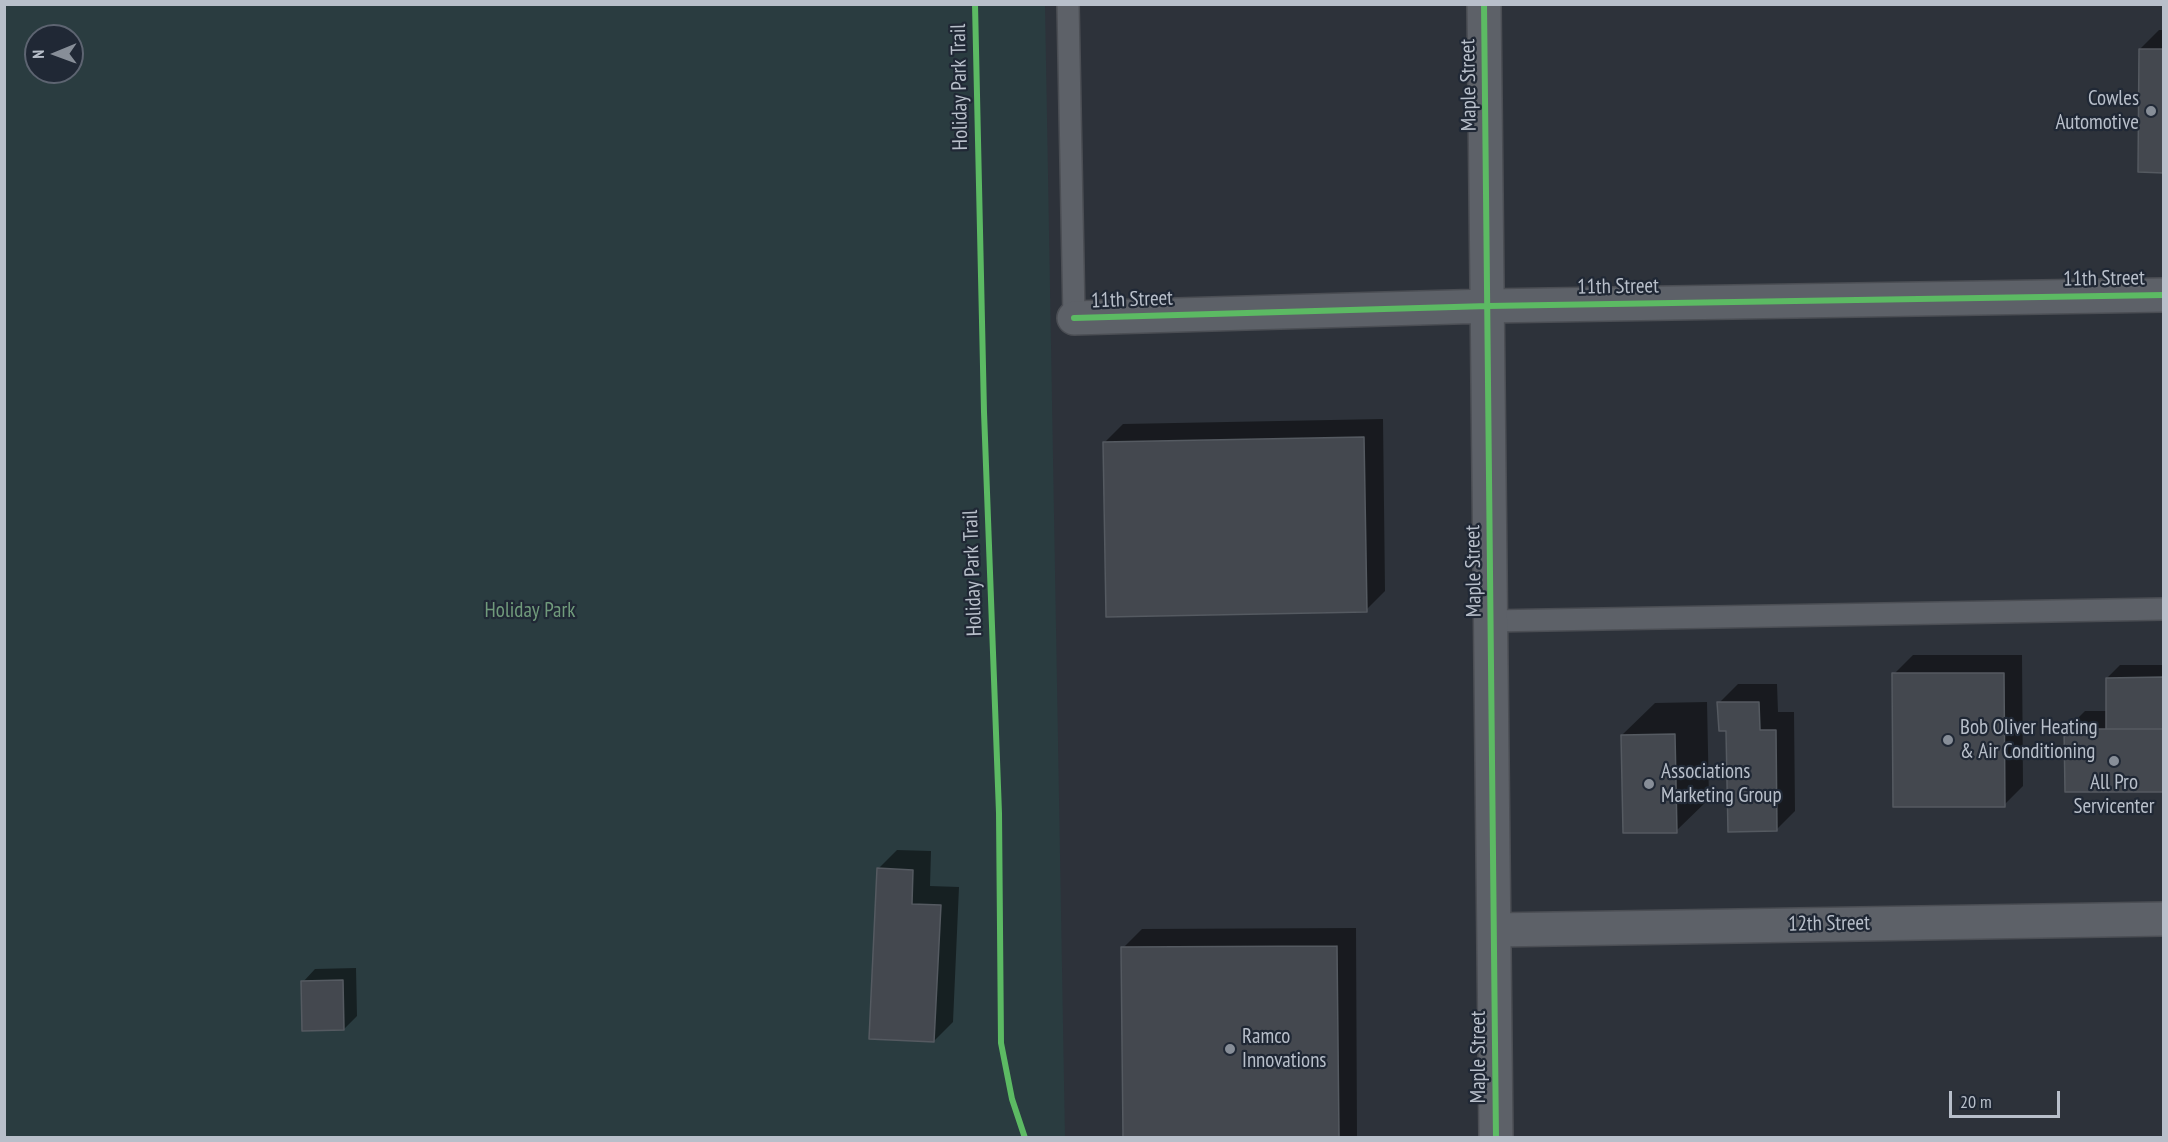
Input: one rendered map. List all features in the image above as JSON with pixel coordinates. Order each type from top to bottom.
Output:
[{"type":"street","name":"Maple Street","points":[[1484,4],[1496,1137]]},
{"type":"street","name":"11th Street","points":[[1074,318],[1488,306],[2163,295]]},
{"type":"street","name":"12th Street","points":[[1494,930],[2163,919]]},
{"type":"lane","points":[[1068,4],[1074,318]]},
{"type":"lane","points":[[1491,621],[2163,609]]},
{"type":"green space","name":"Holiday Park","points":[[5,5],[1045,5],[1065,1137],[5,1138]]},
{"type":"building","name":"Cowles Automotive","points":[[2139,49],[2164,49],[2164,173],[2138,172]]},
{"type":"building","points":[[1364,437],[1367,612],[1106,617],[1103,442]]},
{"type":"building","name":"Bob Oliver Heating & Air Conditioning","points":[[1892,673],[2004,673],[2005,807],[1893,807]]},
{"type":"building","points":[[2164,677],[2164,729],[2106,729],[2106,678]]},
{"type":"building","points":[[1717,702],[1759,702],[1760,730],[1776,730],[1777,831],[1728,832],[1726,731],[1719,731]]},
{"type":"building","name":"All Pro Servicenter","points":[[2064,729],[2164,729],[2164,792],[2065,792]]},
{"type":"building","name":"Associations Marketing Group","points":[[1675,734],[1677,833],[1623,833],[1621,735]]},
{"type":"building","points":[[877,868],[913,870],[912,904],[941,905],[934,1042],[869,1039]]},
{"type":"building","name":"Ramco Innovations","points":[[1337,946],[1339,1138],[1123,1138],[1121,947]]},
{"type":"building","points":[[343,980],[344,1030],[302,1031],[301,981]]},
{"type":"cycle path","name":"Holiday Park Trail","points":[[975,4],[984,412],[999,813],[1001,1043],[1012,1099],[1025,1138]]},
{"type":"cycle path","points":[[1484,4],[1496,1138]]},
{"type":"cycle path","points":[[1074,318],[1488,306],[2164,295]]},
{"type":"place","name":"Cowles Automotive","points":[[2151,111]]},
{"type":"place","name":"Bob Oliver Heating & Air Conditioning","points":[[1948,740]]},
{"type":"place","name":"All Pro Servicenter","points":[[2114,761]]},
{"type":"place","name":"Associations Marketing Group","points":[[1649,784]]},
{"type":"place","name":"Ramco Innovations","points":[[1230,1049]]}]
